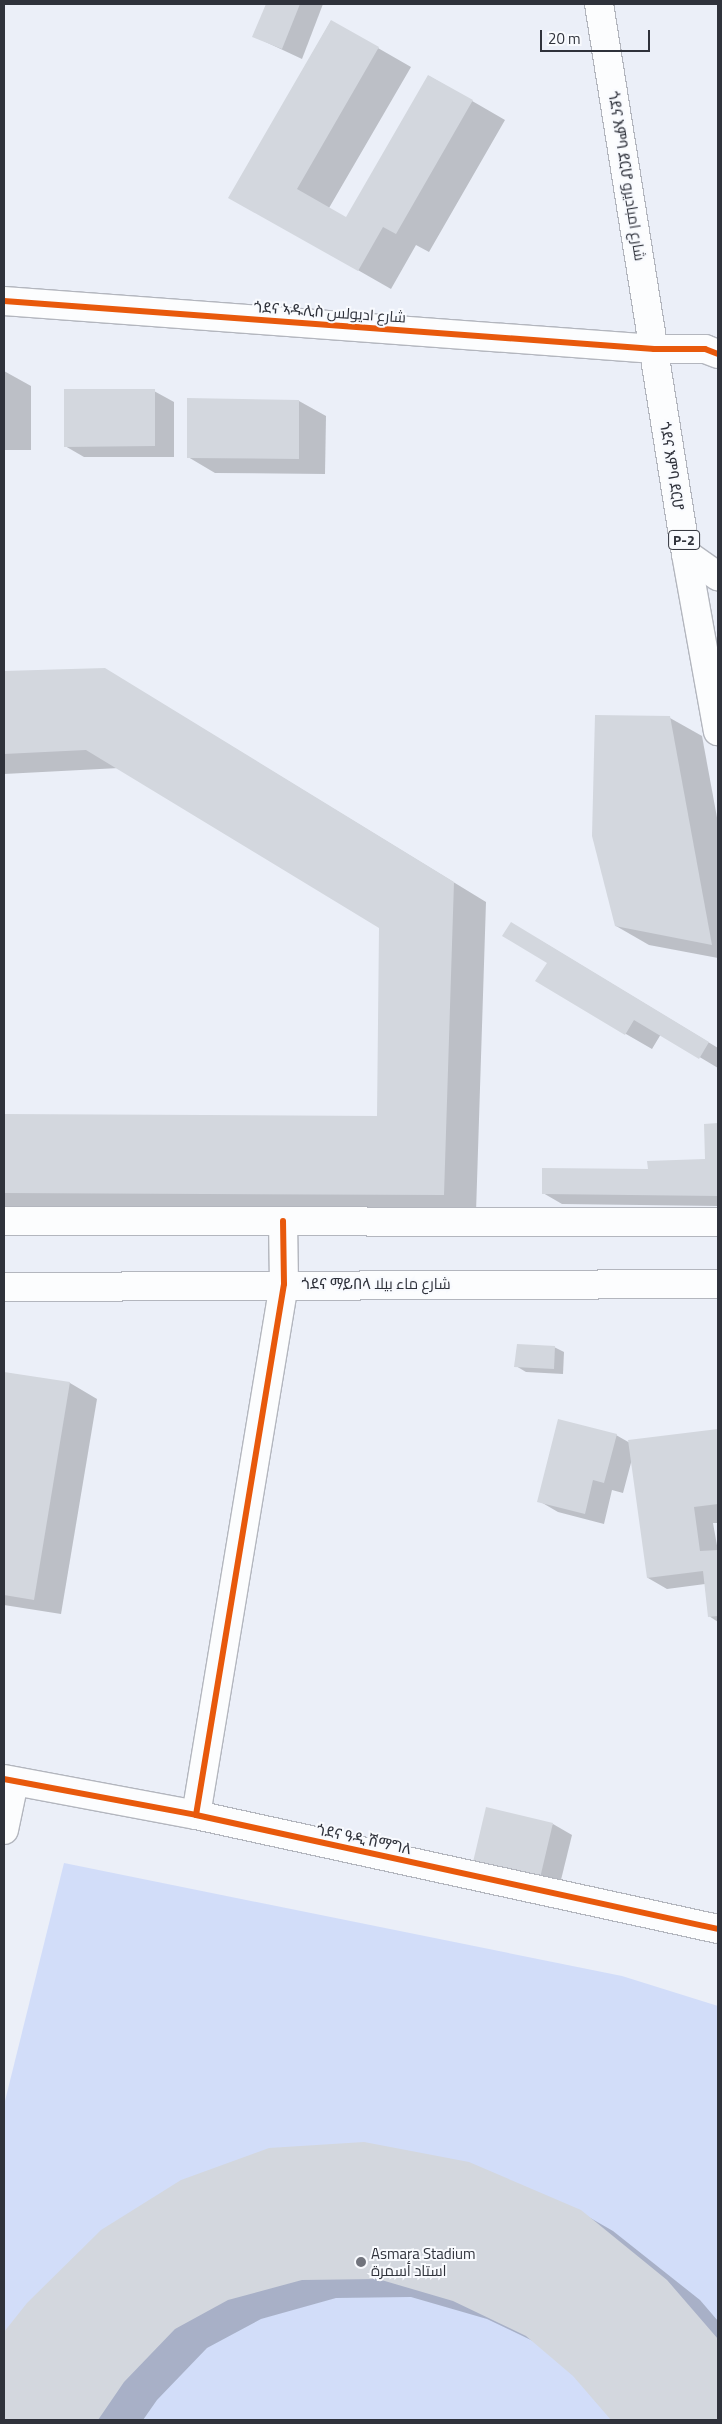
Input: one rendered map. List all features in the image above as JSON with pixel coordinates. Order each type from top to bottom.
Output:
[{"type":"main road","name":"ጎደና እምባ ደርሆ شارع امباديرو","points":[[599,4],[654,349]]},
{"type":"main road","name":"ጎደና ኣዱሊስ شارع اديولس","points":[[4,301],[654,349],[706,349],[718,354]]},
{"type":"main road","name":"ጎደና እምባ ደርሆ","points":[[654,349],[686,554],[718,731]]},
{"type":"main road","points":[[686,554],[718,576]]},
{"type":"main road","points":[[4,1221],[718,1222]]},
{"type":"main road","points":[[196,1816],[284,1284],[283,1221]]},
{"type":"main road","name":"ጎደና ማይበላ شارع ماء بيلا","points":[[4,1287],[284,1284],[718,1284]]},
{"type":"main road","points":[[4,1830],[9,1780]]},
{"type":"main road","name":"ጎደና ዓዲ ሽማግለ","points":[[9,1780],[196,1816],[718,1929]]},
{"type":"shaded area","name":"Asmara Stadium استاد أسمرة","points":[[64,1863],[622,1976],[718,2006],[718,2420],[4,2420],[4,2105]]},
{"type":"building","points":[[266,4],[300,4],[282,49],[252,37]]},
{"type":"building","points":[[331,20],[379,47],[297,189],[346,217],[428,75],[473,100],[396,234],[383,227],[358,271],[228,198]]},
{"type":"building","points":[[64,389],[155,389],[155,446],[64,447]]},
{"type":"building","points":[[187,398],[299,400],[299,459],[187,458]]},
{"type":"building","points":[[105,668],[454,882],[444,1195],[4,1193],[4,1114],[377,1116],[379,928],[86,750],[4,754],[4,671]]},
{"type":"building","points":[[595,715],[670,716],[712,945],[615,926],[592,836]]},
{"type":"building","points":[[511,922],[709,1042],[699,1059],[634,1020],[625,1035],[535,981],[547,963],[502,936]]},
{"type":"building","points":[[718,1123],[718,1196],[542,1194],[542,1168],[648,1169],[647,1161],[705,1159],[704,1124]]},
{"type":"building","points":[[517,1344],[555,1346],[554,1369],[514,1367]]},
{"type":"building","points":[[4,1372],[70,1382],[34,1600],[4,1595]]},
{"type":"building","points":[[558,1419],[617,1434],[604,1483],[593,1480],[585,1514],[537,1502]]},
{"type":"building","points":[[718,1429],[718,1504],[694,1507],[700,1551],[718,1550],[718,1616],[708,1617],[703,1571],[647,1578],[628,1440]]},
{"type":"building","points":[[486,1807],[553,1823],[540,1878],[473,1862]]},
{"type":"building","points":[[364,2142],[469,2162],[581,2210],[667,2280],[718,2339],[718,2420],[611,2420],[573,2376],[526,2336],[453,2301],[378,2279],[302,2280],[228,2300],[175,2329],[124,2382],[98,2420],[4,2420],[4,2332],[27,2303],[101,2230],[181,2180],[269,2148]]},
{"type":"cycle path","points":[[4,301],[654,349],[705,349],[718,354]]},
{"type":"cycle path","points":[[196,1815],[284,1284],[283,1221]]},
{"type":"cycle path","points":[[4,1779],[196,1815],[718,1929]]},
{"type":"place","name":"Asmara Stadium استاد أسمرة","points":[[361,2262]]}]
